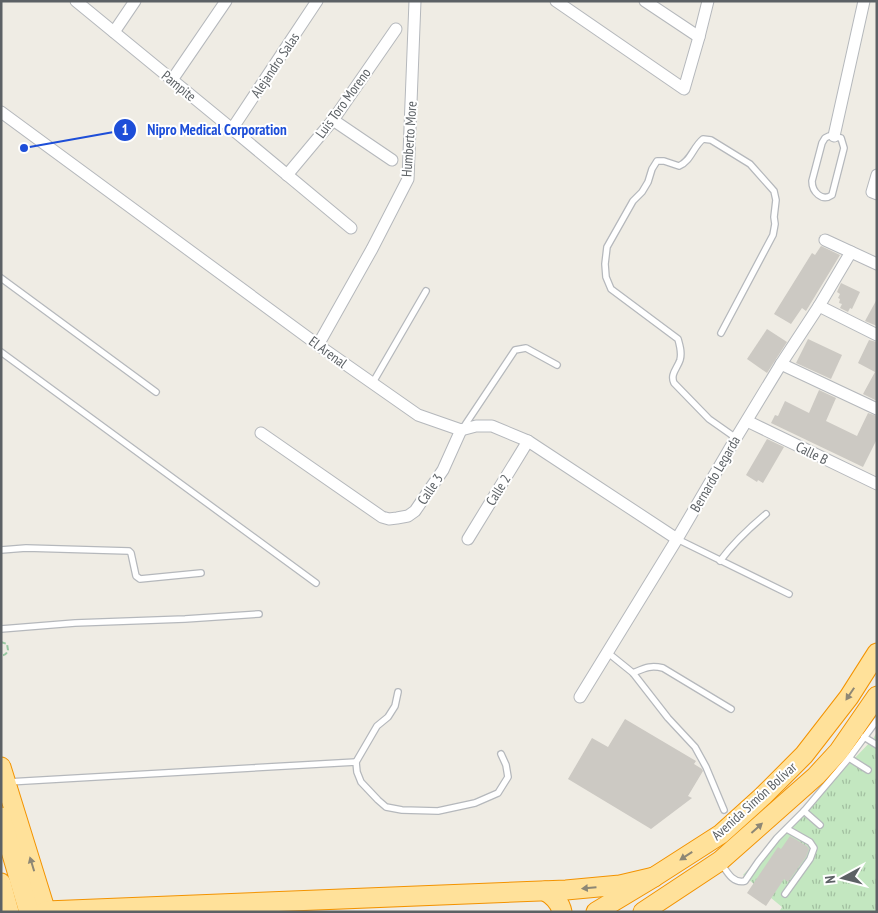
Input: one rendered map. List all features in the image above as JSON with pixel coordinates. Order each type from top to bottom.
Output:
[{"type":"highway","name":"Avenida Simón Bolívar","points":[[596,912],[721,834],[777,783],[804,755],[849,697],[877,653]]},
{"type":"highway","name":"Avenida Simón Bolívar","points":[[652,909],[720,861],[816,776],[839,751],[877,696]]},
{"type":"highway","points":[[1,762],[46,911],[261,907],[545,892],[620,885],[654,877]]},
{"type":"highway","points":[[1,817],[10,895],[29,912]]},
{"type":"highway","points":[[545,892],[555,897],[561,906],[562,912]]},
{"type":"street","name":"Pampite","points":[[76,1],[351,228]]},
{"type":"street","points":[[114,32],[135,1]]},
{"type":"street","points":[[172,80],[226,1]]},
{"type":"street","name":"Alejandro Salas","points":[[232,129],[317,1]]},
{"type":"street","name":"Humberto More","points":[[318,345],[408,179],[415,1]]},
{"type":"street","points":[[556,1],[574,6],[684,89],[708,1]]},
{"type":"street","points":[[645,1],[699,37]]},
{"type":"street","points":[[835,133],[864,1]]},
{"type":"street","name":"Luis Toro Moreno","points":[[287,175],[333,120],[396,29]]},
{"type":"street","name":"El Arenal","points":[[1,112],[318,345],[418,415],[461,430],[476,426],[492,426],[528,441],[677,539]]},
{"type":"street","points":[[333,120],[392,160]]},
{"type":"street","points":[[875,193],[877,175]]},
{"type":"street","points":[[825,240],[877,264]]},
{"type":"street","name":"Bernardo Legarda","points":[[580,697],[677,539],[746,421],[851,252]]},
{"type":"street","points":[[819,306],[877,335]]},
{"type":"street","points":[[781,364],[877,409]]},
{"type":"street","name":"Calle B","points":[[746,421],[877,484]]},
{"type":"street","name":"Calle 3","points":[[261,433],[382,517],[389,519],[408,516],[415,511],[443,470],[461,430]]},
{"type":"street","name":"Calle 2","points":[[468,538],[528,441]]},
{"type":"lane","points":[[835,133],[842,138],[844,148],[832,195],[828,198],[823,198],[812,186],[812,181],[822,143],[825,138],[835,133]]},
{"type":"lane","points":[[721,333],[773,235],[776,200],[774,191],[750,164],[711,140],[703,139],[698,143],[685,163],[679,166],[664,161],[657,161],[648,182],[633,201],[607,247],[606,277],[611,289],[678,339],[681,355],[673,373],[672,379],[674,383],[708,419],[736,438]]},
{"type":"lane","points":[[1,278],[156,392]]},
{"type":"lane","points":[[372,384],[426,291]]},
{"type":"lane","name":"Calle 3","points":[[461,430],[516,350],[526,348],[557,365]]},
{"type":"lane","points":[[1,352],[316,583]]},
{"type":"lane","points":[[720,561],[732,545],[766,514]]},
{"type":"lane","points":[[677,539],[789,594]]},
{"type":"lane","points":[[1,550],[26,548],[130,551],[136,576],[140,579],[201,573]]},
{"type":"lane","points":[[1,629],[75,623],[259,614]]},
{"type":"lane","points":[[607,652],[633,673],[668,718],[695,747],[706,767],[724,810]]},
{"type":"lane","points":[[633,673],[654,666],[663,668],[730,709]]},
{"type":"lane","points":[[398,692],[395,706],[388,717],[377,726],[356,762],[361,782],[386,807],[402,810],[438,810],[475,802],[498,793],[508,777],[506,765],[501,754]]},
{"type":"lane","points":[[720,861],[734,880],[738,882],[745,881],[777,838],[804,811],[877,720]]},
{"type":"lane","points":[[864,737],[877,745]]},
{"type":"lane","points":[[848,758],[868,770]]},
{"type":"lane","points":[[4,774],[356,762]]},
{"type":"lane","points":[[804,811],[820,825]]},
{"type":"lane","points":[[785,894],[810,859],[814,848],[810,842],[787,829]]},
{"type":"path","points":[[1,642],[7,644],[8,650],[4,656],[1,656]]},
{"type":"green space","points":[[877,732],[877,912],[779,912],[782,907],[743,875],[873,739]]},
{"type":"building","points":[[821,246],[840,255],[806,311],[802,308],[791,324],[774,314],[812,253],[815,255]]},
{"type":"building","points":[[841,283],[860,292],[852,309],[850,308],[848,312],[840,308],[842,304],[839,303],[840,299],[838,298],[840,294],[837,292]]},
{"type":"building","points":[[877,299],[877,326],[865,321]]},
{"type":"building","points":[[767,329],[787,342],[767,373],[747,359]]},
{"type":"building","points":[[808,339],[842,355],[831,379],[796,363]]},
{"type":"building","points":[[869,340],[877,342],[877,401],[863,394],[875,372],[858,363]]},
{"type":"building","points":[[819,390],[836,398],[826,421],[857,436],[868,413],[877,416],[877,439],[863,467],[771,423],[775,415],[778,416],[785,401],[809,413]]},
{"type":"building","points":[[767,439],[784,447],[763,483],[758,480],[757,482],[746,475]]},
{"type":"building","points":[[625,719],[696,761],[694,764],[703,771],[688,796],[692,798],[651,829],[568,779],[592,738],[608,747]]},
{"type":"building","points":[[790,836],[809,849],[806,857],[788,882],[784,879],[766,906],[747,893],[778,847],[781,849]]},
{"type":"place","name":"Nipro Medical Corporation","points":[[24,148]]}]
